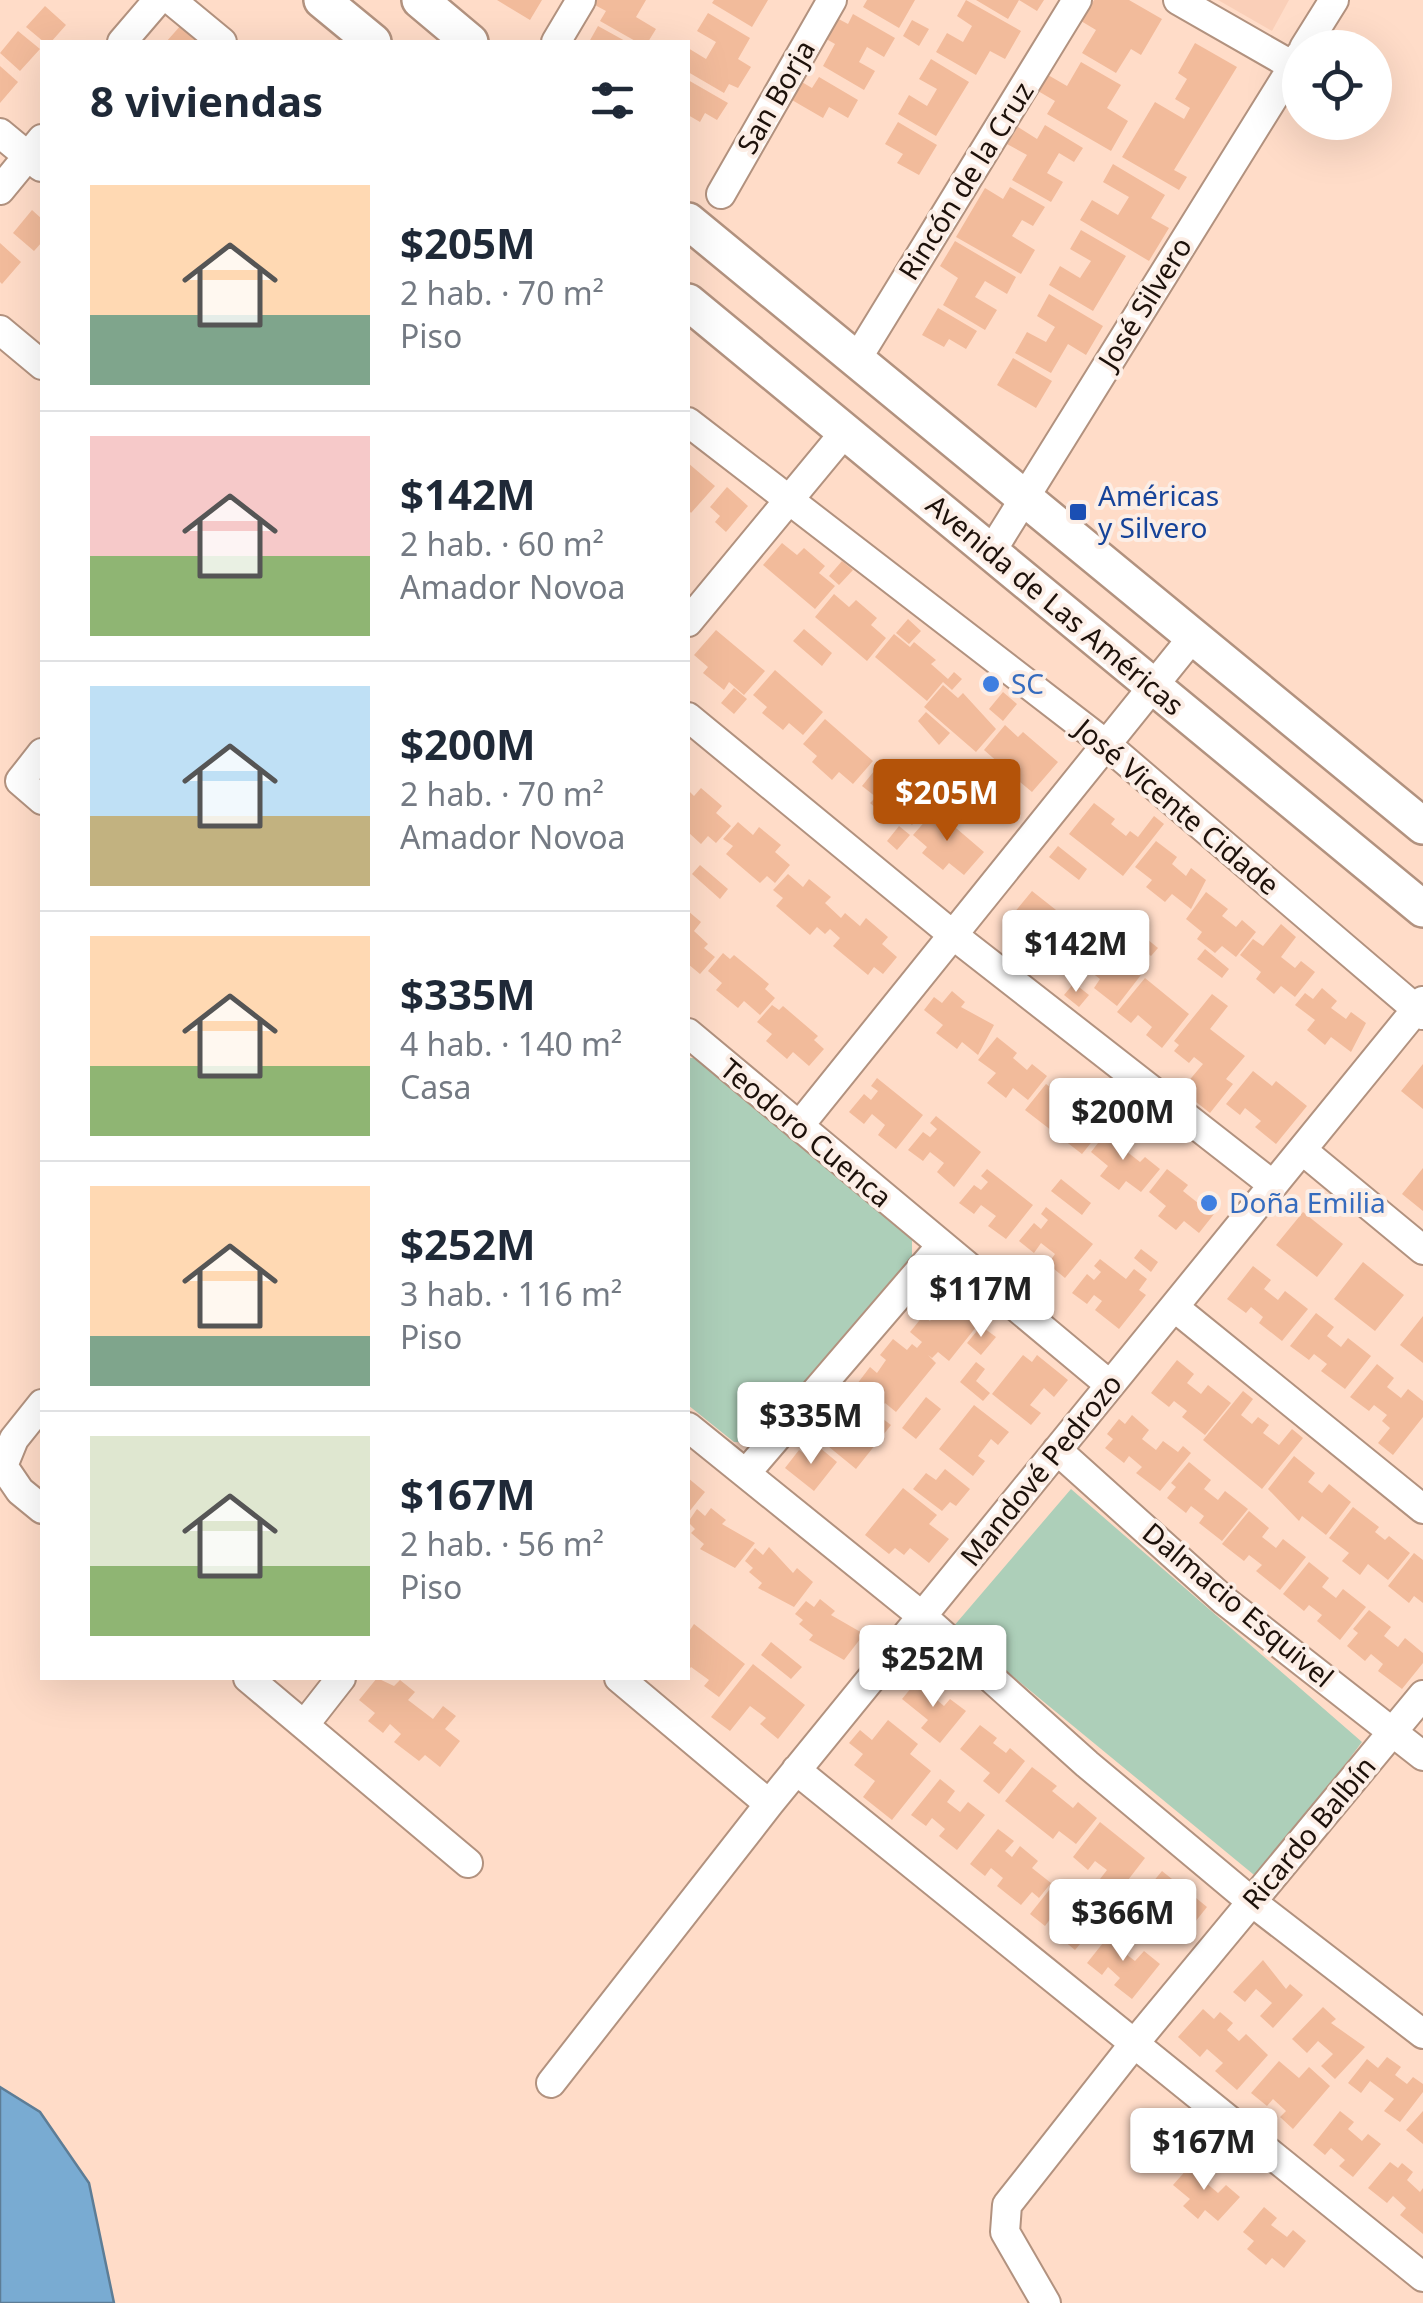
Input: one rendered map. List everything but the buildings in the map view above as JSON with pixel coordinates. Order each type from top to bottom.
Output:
[{"type":"main road","points":[[322,0],[372,40]]},
{"type":"main road","points":[[420,0],[468,40]]},
{"type":"main road","points":[[690,223],[1022,500],[1423,826]]},
{"type":"main road","name":"Avenida de Las Américas","points":[[690,304],[1423,909]]},
{"type":"street","points":[[124,40],[158,0]]},
{"type":"street","points":[[171,0],[220,40]]},
{"type":"street","points":[[557,40],[582,0]]},
{"type":"street","name":"San Borja","points":[[721,194],[832,0]]},
{"type":"street","name":"Rincón de la Cruz","points":[[855,362],[1077,0]]},
{"type":"street","points":[[1178,0],[1282,48]]},
{"type":"street","name":"José Silvero","points":[[1315,30],[1334,0]]},
{"type":"street","name":"José Silvero","points":[[991,552],[1282,83]]},
{"type":"street","points":[[0,133],[38,154],[0,190]]},
{"type":"street","points":[[0,330],[40,363]]},
{"type":"street","name":"José Vicente Cidade","points":[[690,424],[787,502],[1107,744],[1421,1008]]},
{"type":"street","points":[[690,620],[845,432]]},
{"type":"street","points":[[800,1126],[1192,638]]},
{"type":"street","points":[[690,720],[953,935],[1272,1186]]},
{"type":"street","points":[[40,756],[20,781],[40,798]]},
{"type":"street","name":"Mandové Pedrozo","points":[[551,2084],[768,1804],[1421,1008]]},
{"type":"street","name":"Teodoro Cuenca","points":[[690,1035],[1110,1385]]},
{"type":"street","points":[[1302,1150],[1423,1250]]},
{"type":"street","points":[[746,1473],[940,1247]]},
{"type":"street","points":[[1174,1306],[1423,1509]]},
{"type":"street","points":[[40,1406],[14,1438],[4,1466],[20,1490],[40,1507]]},
{"type":"street","points":[[690,1429],[922,1616],[1087,1764],[1252,1902],[1423,2034]]},
{"type":"street","name":"Dalmacio Esquivel","points":[[1057,1450],[1225,1602],[1423,1756]]},
{"type":"street","points":[[250,1680],[468,1863]]},
{"type":"street","points":[[305,1724],[339,1680]]},
{"type":"street","points":[[622,1680],[768,1804]]},
{"type":"street","name":"Ricardo Balbín","points":[[1046,2303],[1005,2232],[1007,2205],[1133,2044],[1423,1695]]},
{"type":"street","points":[[796,1770],[1423,2277]]},
{"type":"shaded area","points":[[1218,0],[1289,0],[1272,31]]},
{"type":"green space","points":[[690,1058],[912,1235],[912,1256],[757,1443],[734,1442],[690,1407]]},
{"type":"green space","points":[[1071,1489],[1362,1742],[1259,1879],[953,1627]]},
{"type":"water","points":[[0,2087],[40,2112],[89,2183],[114,2303],[0,2303]]},
{"type":"place","name":"Américas y Silvero","points":[[1078,512]]},
{"type":"place","name":"SC","points":[[991,684]]},
{"type":"place","name":"Doña Emilia","points":[[1209,1203]]}]
